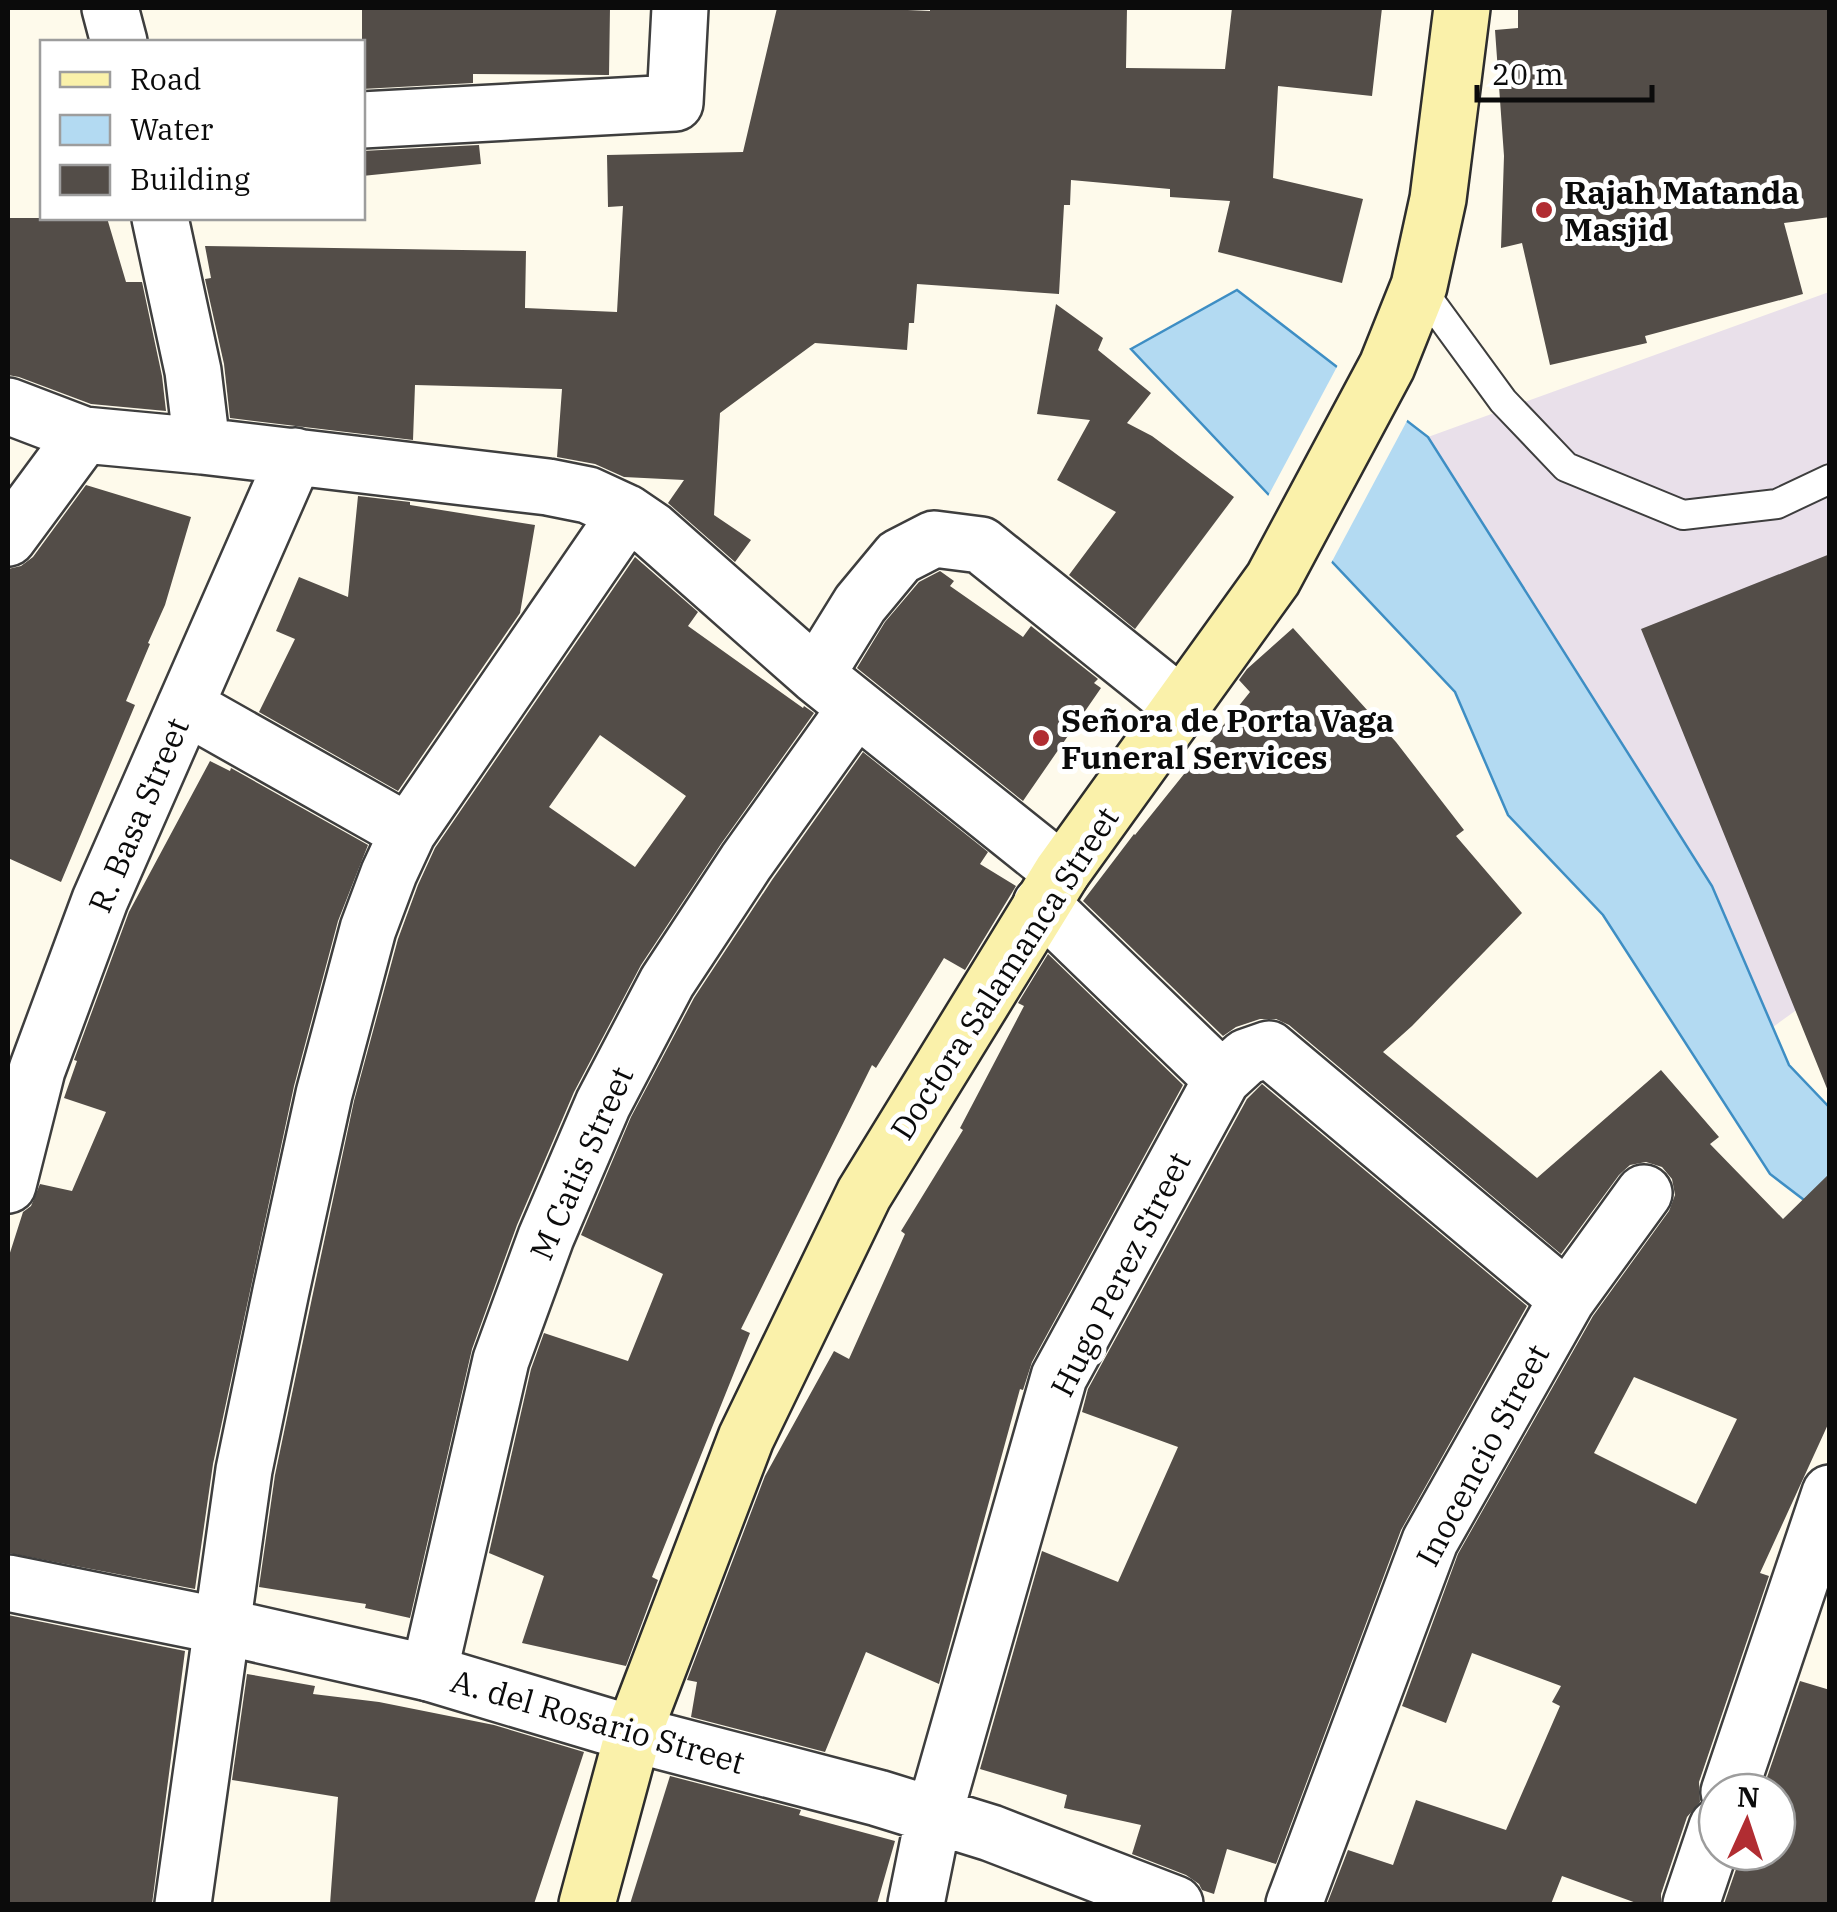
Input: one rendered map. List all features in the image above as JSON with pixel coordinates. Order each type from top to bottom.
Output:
[{"type":"main road","name":"Doctora Salamanca Street","points":[[586,1904],[633,1734],[746,1438],[864,1194],[1052,888],[1273,579],[1387,366],[1418,286],[1438,199],[1462,8]]},
{"type":"street","points":[[110,8],[118,40]]},
{"type":"street","points":[[365,120],[676,103],[680,8]]},
{"type":"street","points":[[160,220],[193,371],[202,446]]},
{"type":"street","points":[[8,406],[84,434],[548,487],[588,495],[627,513],[652,530],[836,692],[1052,888],[1222,1079]]},
{"type":"street","points":[[8,538],[84,434]]},
{"type":"street","name":"R. Basa Street","points":[[8,1184],[22,1064],[100,900],[295,456]]},
{"type":"street","points":[[182,1904],[244,1470],[324,1094],[368,929],[408,832],[627,513]]},
{"type":"street","name":"M Catis Street","points":[[429,1673],[501,1360],[546,1237],[603,1104],[667,982],[746,862],[836,692],[860,604],[900,556],[934,539],[981,546],[1183,707]]},
{"type":"street","points":[[185,706],[408,832]]},
{"type":"street","name":"Hugo Perez Street","points":[[916,1904],[934,1815],[1059,1377],[1222,1079],[1246,1057],[1269,1049],[1567,1299]]},
{"type":"street","name":"Inocencio Street","points":[[1294,1904],[1430,1540],[1567,1299],[1644,1193]]},
{"type":"street","points":[[1736,1772],[1830,1494]]},
{"type":"street","name":"A. del Rosario Street","points":[[8,1583],[429,1673],[633,1734],[934,1815],[1175,1904]]},
{"type":"street","points":[[1691,1904],[1702,1872]]},
{"type":"lane","points":[[1418,286],[1503,401],[1566,467],[1684,516],[1777,504],[1830,480]]},
{"type":"shaded area","points":[[1829,292],[1829,997],[1795,1011],[1773,1027],[1712,886],[1428,437]]},
{"type":"water","points":[[1237,290],[1428,437],[1712,886],[1789,1065],[1829,1107],[1829,1219],[1770,1174],[1603,915],[1508,815],[1455,692],[1131,349]]},
{"type":"pier","points":[[1339,363],[1409,417],[1329,567],[1266,500]]},
{"type":"building","points":[[362,8],[610,8],[609,75],[473,74],[473,83],[365,89]]},
{"type":"building","points":[[777,8],[1127,8],[1126,68],[1225,69],[1232,8],[1382,8],[1372,96],[1278,86],[1273,178],[1363,199],[1342,283],[1218,252],[1230,201],[1170,197],[1170,189],[1071,180],[1070,205],[1064,205],[1059,294],[917,284],[907,350],[815,343],[720,413],[714,515],[751,540],[735,562],[668,503],[684,480],[624,477],[595,464],[557,457],[562,389],[415,385],[413,440],[230,418],[224,364],[205,279],[211,278],[205,246],[526,251],[525,308],[617,312],[623,206],[608,207],[607,155],[743,152]]},
{"type":"building","points":[[1518,8],[1830,8],[1830,217],[1784,223],[1803,294],[1645,336],[1647,343],[1550,365],[1522,243],[1501,248],[1504,156],[1495,30],[1518,28]]},
{"type":"building","points":[[479,145],[481,164],[365,176],[365,151]]},
{"type":"building","points":[[8,218],[108,220],[126,282],[142,282],[166,411],[91,404],[8,375]]},
{"type":"building","points":[[1056,304],[1103,338],[1098,350],[1151,393],[1127,423],[1152,436],[1234,497],[1135,629],[1069,575],[1116,512],[1057,480],[1090,420],[1037,414]]},
{"type":"building","points":[[86,485],[191,517],[165,605],[126,701],[135,705],[61,882],[8,858],[8,569],[33,557]]},
{"type":"building","points":[[358,496],[535,525],[520,613],[398,791],[259,712],[295,639],[276,631],[299,577],[348,597]]},
{"type":"building","points":[[1830,554],[1830,1091],[1828,1091],[1641,629]]},
{"type":"building","points":[[635,557],[698,612],[688,626],[814,713],[641,965],[574,1092],[517,1225],[472,1349],[410,1618],[365,1608],[366,1604],[259,1587],[275,1475],[354,1101],[398,939],[435,848]],"holes":[[[600,735],[686,796],[635,867],[549,807]]]},
{"type":"building","points":[[940,571],[954,581],[950,586],[1023,637],[1031,626],[1098,679],[1094,683],[1101,688],[1023,801],[857,668],[885,622],[919,582]]},
{"type":"building","points":[[1293,628],[1396,742],[1464,830],[1456,836],[1522,913],[1383,1052],[1537,1178],[1661,1070],[1719,1137],[1710,1144],[1783,1219],[1830,1173],[1830,1420],[1760,1573],[1769,1576],[1702,1772],[1697,1772],[1697,1805],[1687,1817],[1661,1904],[1639,1904],[1562,1876],[1551,1904],[1327,1904],[1348,1850],[1393,1865],[1416,1800],[1506,1830],[1560,1706],[1552,1702],[1561,1686],[1472,1653],[1446,1723],[1402,1706],[1458,1554],[1593,1316],[1669,1211],[1675,1195],[1672,1179],[1662,1167],[1646,1162],[1630,1165],[1561,1254],[1289,1025],[1276,1019],[1260,1019],[1223,1036],[1083,901],[1250,692],[1239,680]],"holes":[[[1634,1377],[1737,1419],[1696,1504],[1594,1453]]]},
{"type":"building","points":[[863,752],[988,852],[980,864],[1016,886],[965,970],[944,958],[876,1068],[872,1065],[741,1329],[750,1333],[652,1577],[658,1580],[626,1666],[522,1643],[544,1576],[489,1553],[531,1369],[544,1333],[628,1361],[663,1274],[581,1235],[631,1117],[694,998]]},
{"type":"building","points":[[210,761],[230,771],[231,768],[368,845],[338,921],[294,1086],[213,1464],[195,1589],[8,1553],[8,1259],[23,1212],[31,1206],[40,1184],[72,1191],[106,1112],[64,1098],[77,1061],[74,1060],[129,912]]},
{"type":"building","points":[[1048,954],[1183,1085],[1032,1362],[1023,1390],[1020,1389],[939,1684],[866,1652],[825,1752],[691,1717],[697,1682],[687,1680],[765,1476],[834,1351],[849,1359],[905,1234],[901,1231],[963,1130],[960,1128],[1024,1006],[1018,1003]]},
{"type":"building","points":[[1262,1084],[1527,1306],[1401,1530],[1276,1864],[1227,1849],[1214,1894],[1202,1890],[1186,1875],[1132,1854],[1141,1825],[1064,1808],[1067,1795],[980,1769],[1042,1551],[1118,1582],[1178,1447],[1082,1412],[1088,1389],[1247,1099]]},
{"type":"building","points":[[8,1615],[185,1651],[152,1904],[8,1904]]},
{"type":"building","points":[[247,1674],[315,1686],[313,1694],[379,1702],[494,1725],[584,1752],[534,1904],[330,1904],[338,1797],[232,1780]]},
{"type":"building","points":[[1800,1681],[1830,1690],[1830,1904],[1724,1904],[1735,1872],[1797,1872],[1797,1772],[1769,1772]]},
{"type":"building","points":[[670,1776],[801,1810],[799,1815],[895,1841],[877,1904],[630,1904]]},
{"type":"place","name":"Rajah Matanda Masjid","points":[[1544,210]]},
{"type":"place","name":"Señora de Porta Vaga Funeral Services","points":[[1041,738]]}]
